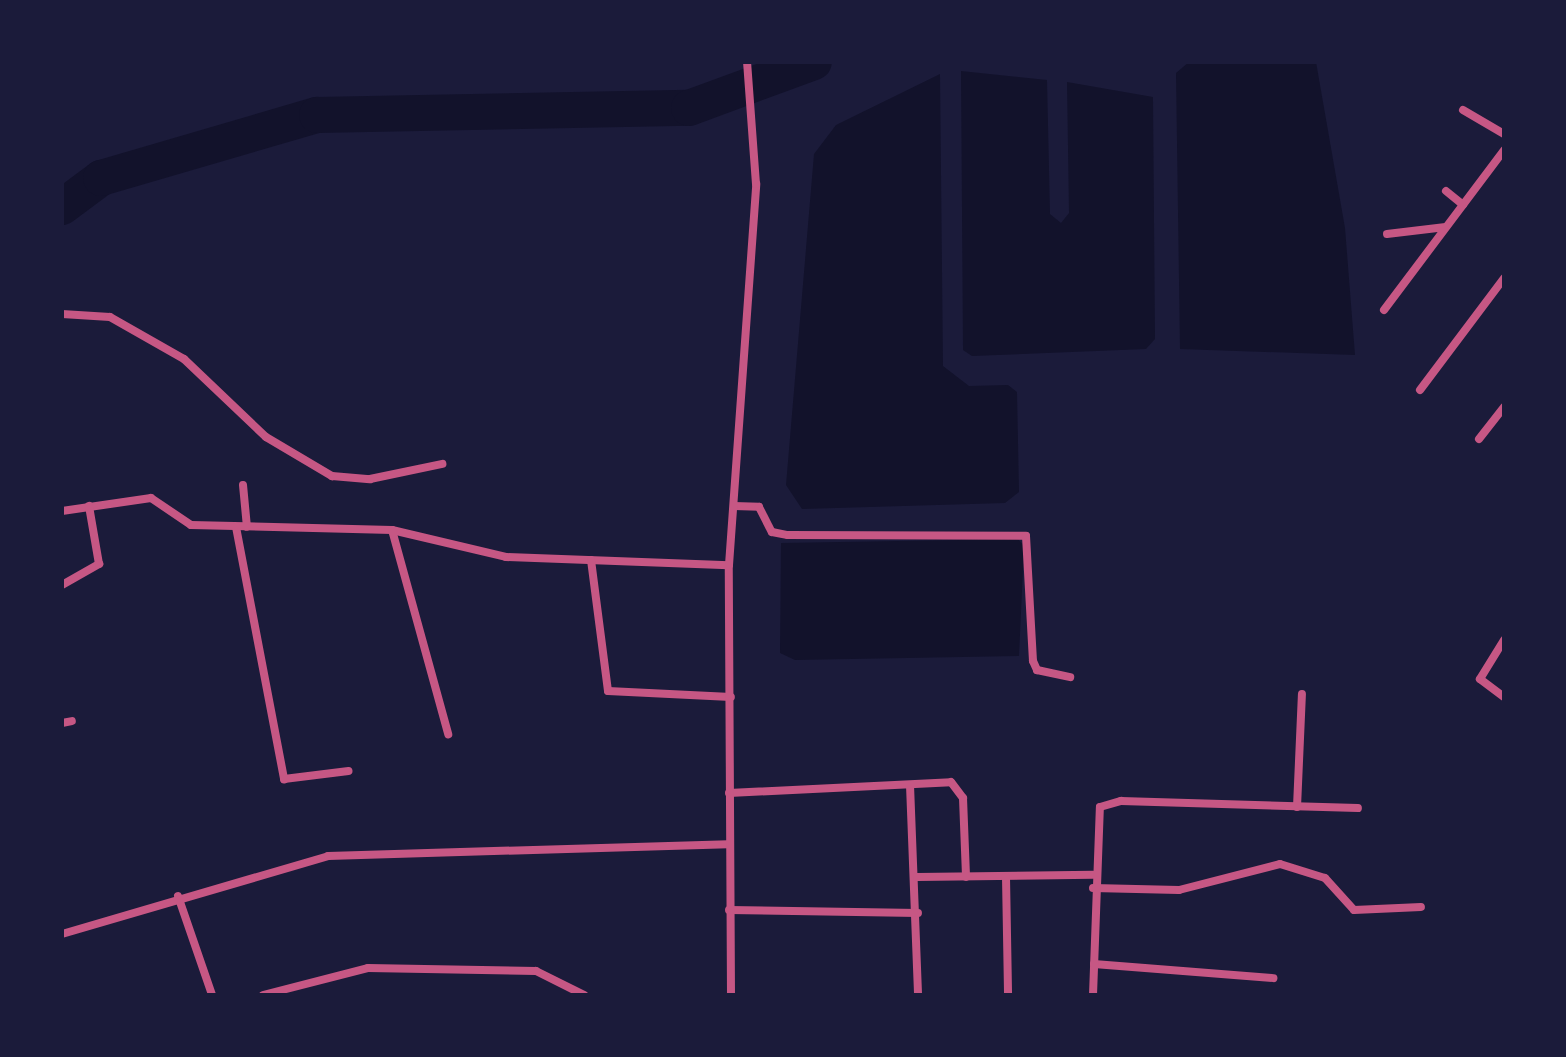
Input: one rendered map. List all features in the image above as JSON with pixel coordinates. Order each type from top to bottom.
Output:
[{"type":"street","points":[[731,995],[729,565],[756,184],[747,62]]},
{"type":"street","points":[[1463,110],[1504,134]]},
{"type":"street","points":[[1384,310],[1504,150]]},
{"type":"street","points":[[1446,191],[1463,205]]},
{"type":"street","points":[[1387,234],[1446,227]]},
{"type":"street","points":[[1420,390],[1504,278]]},
{"type":"street","points":[[62,314],[110,317],[184,359],[266,437],[332,476],[370,479],[442,464]]},
{"type":"street","points":[[1479,439],[1504,407]]},
{"type":"street","points":[[243,485],[247,527]]},
{"type":"street","points":[[62,511],[151,498],[191,525],[392,530],[506,557],[729,565]]},
{"type":"street","points":[[62,585],[99,564],[89,506]]},
{"type":"street","points":[[734,506],[759,507],[772,532],[788,535],[1026,536],[1033,661],[1037,670],[1070,677]]},
{"type":"street","points":[[236,527],[284,779],[349,771]]},
{"type":"street","points":[[392,530],[448,734]]},
{"type":"street","points":[[591,560],[608,691],[731,697]]},
{"type":"street","points":[[1504,640],[1480,679],[1504,697]]},
{"type":"street","points":[[1297,807],[1302,694]]},
{"type":"street","points":[[729,793],[951,782],[960,792],[966,877]]},
{"type":"street","points":[[910,785],[917,877],[918,995]]},
{"type":"street","points":[[1093,995],[1096,812],[1108,803],[1358,808]]},
{"type":"street","points":[[62,934],[178,896],[328,856],[728,844]]},
{"type":"street","points":[[1093,888],[1179,890],[1280,864],[1325,878],[1354,910],[1421,907]]},
{"type":"street","points":[[917,877],[1093,875]]},
{"type":"street","points":[[1006,877],[1008,995]]},
{"type":"street","points":[[178,896],[212,995]]},
{"type":"street","points":[[729,910],[918,913]]},
{"type":"street","points":[[1094,964],[1273,978]]},
{"type":"street","points":[[263,995],[368,968],[536,971],[584,995]]},
{"type":"shaded area","points":[[1189,62],[1316,62],[1345,228],[1355,355],[1180,349],[1176,73]]},
{"type":"shaded area","points":[[961,71],[1047,80],[1050,214],[1061,223],[1069,213],[1067,82],[1153,97],[1155,339],[1146,349],[972,356],[963,350]]},
{"type":"shaded area","points":[[940,74],[943,366],[969,386],[1008,385],[1017,392],[1019,492],[1005,503],[802,509],[786,485],[814,154],[836,125]]},
{"type":"shaded area","points":[[1018,539],[1024,546],[1019,656],[795,660],[780,653],[781,543]]},
{"type":"waterway","points":[[62,207],[101,178],[317,115],[689,108],[814,62]]}]
